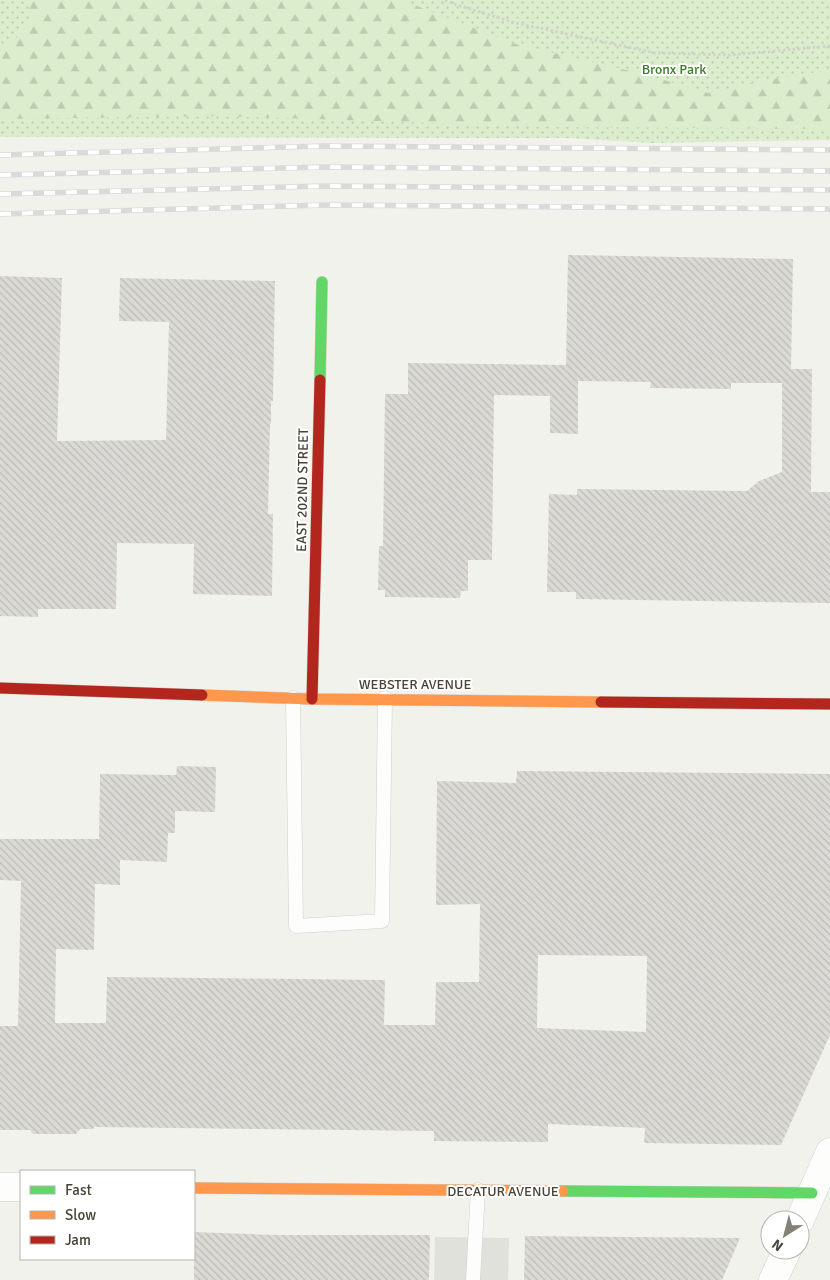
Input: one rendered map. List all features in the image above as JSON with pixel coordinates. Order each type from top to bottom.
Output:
[{"type":"street","name":"EAST 202ND STREET","points":[[312,699],[322,282]]},
{"type":"street","name":"WEBSTER AVENUE","points":[[0,688],[312,699],[385,698],[830,704]]},
{"type":"street","points":[[804,1210],[830,1152]]},
{"type":"street","points":[[0,1187],[20,1187]]},
{"type":"street","name":"DECATUR AVENUE","points":[[195,1188],[812,1193]]},
{"type":"street","points":[[773,1280],[782,1260]]},
{"type":"lane","points":[[293,698],[296,926],[382,921],[385,698]]},
{"type":"lane","points":[[473,1280],[478,1190]]},
{"type":"path","points":[[445,0],[458,6],[516,23],[655,53],[731,55],[830,46]]},
{"type":"green space","name":"Bronx Park","points":[[0,0],[830,0],[830,140],[650,143],[569,138],[0,137]]},
{"type":"green space","name":"Bronx Park","points":[[28,0],[401,0],[516,44],[643,74],[708,93],[756,82],[830,70],[830,129],[552,127],[221,116],[0,119],[0,46],[16,39],[30,17]]},
{"type":"shaded area","points":[[435,1237],[509,1238],[508,1280],[434,1280]]},
{"type":"building","points":[[568,255],[793,259],[791,369],[812,369],[811,492],[830,492],[830,603],[576,599],[576,592],[547,592],[549,494],[577,495],[577,489],[747,491],[759,481],[782,472],[782,383],[731,383],[731,389],[650,388],[651,382],[578,381],[578,434],[550,433],[550,396],[494,395],[492,560],[468,560],[468,591],[461,591],[460,598],[385,597],[385,590],[378,590],[379,546],[383,546],[385,394],[408,394],[408,363],[566,365]]},
{"type":"building","points":[[0,276],[62,278],[57,441],[166,440],[169,322],[119,321],[120,278],[275,281],[273,401],[271,401],[268,514],[273,514],[272,596],[193,594],[194,544],[117,543],[116,609],[38,609],[38,617],[0,616]]},
{"type":"building","points":[[177,766],[216,767],[215,812],[175,811],[175,833],[168,833],[167,862],[120,860],[120,885],[95,884],[94,950],[56,949],[55,1023],[106,1023],[107,977],[385,980],[384,1025],[435,1025],[436,982],[479,982],[480,904],[436,905],[437,781],[516,783],[517,771],[830,774],[830,1035],[781,1145],[644,1143],[645,1128],[548,1124],[548,1142],[434,1141],[434,1131],[94,1127],[93,1129],[80,1129],[76,1134],[33,1134],[30,1130],[0,1130],[0,1026],[18,1026],[21,881],[0,880],[0,839],[99,839],[100,774],[176,775]],"holes":[[[538,955],[647,956],[646,1032],[537,1028]]]},
{"type":"building","points":[[195,1232],[276,1235],[430,1235],[429,1280],[194,1280]]},
{"type":"building","points":[[525,1236],[740,1238],[722,1280],[524,1280]]},
{"type":"railway","points":[[0,155],[324,146],[830,150]]},
{"type":"railway","points":[[0,175],[324,167],[830,171]]},
{"type":"railway","points":[[0,194],[325,186],[830,190]]},
{"type":"railway","points":[[0,214],[325,205],[830,209]]},
{"type":"traffic: fast","points":[[320,380],[322,282]]},
{"type":"traffic: fast","points":[[563,1191],[812,1193]]},
{"type":"traffic: slow","points":[[202,695],[312,699],[601,702]]},
{"type":"traffic: slow","points":[[195,1188],[563,1191]]},
{"type":"traffic: jam","points":[[312,699],[320,380]]},
{"type":"traffic: jam","points":[[0,688],[202,695]]},
{"type":"traffic: jam","points":[[601,702],[830,704]]}]
